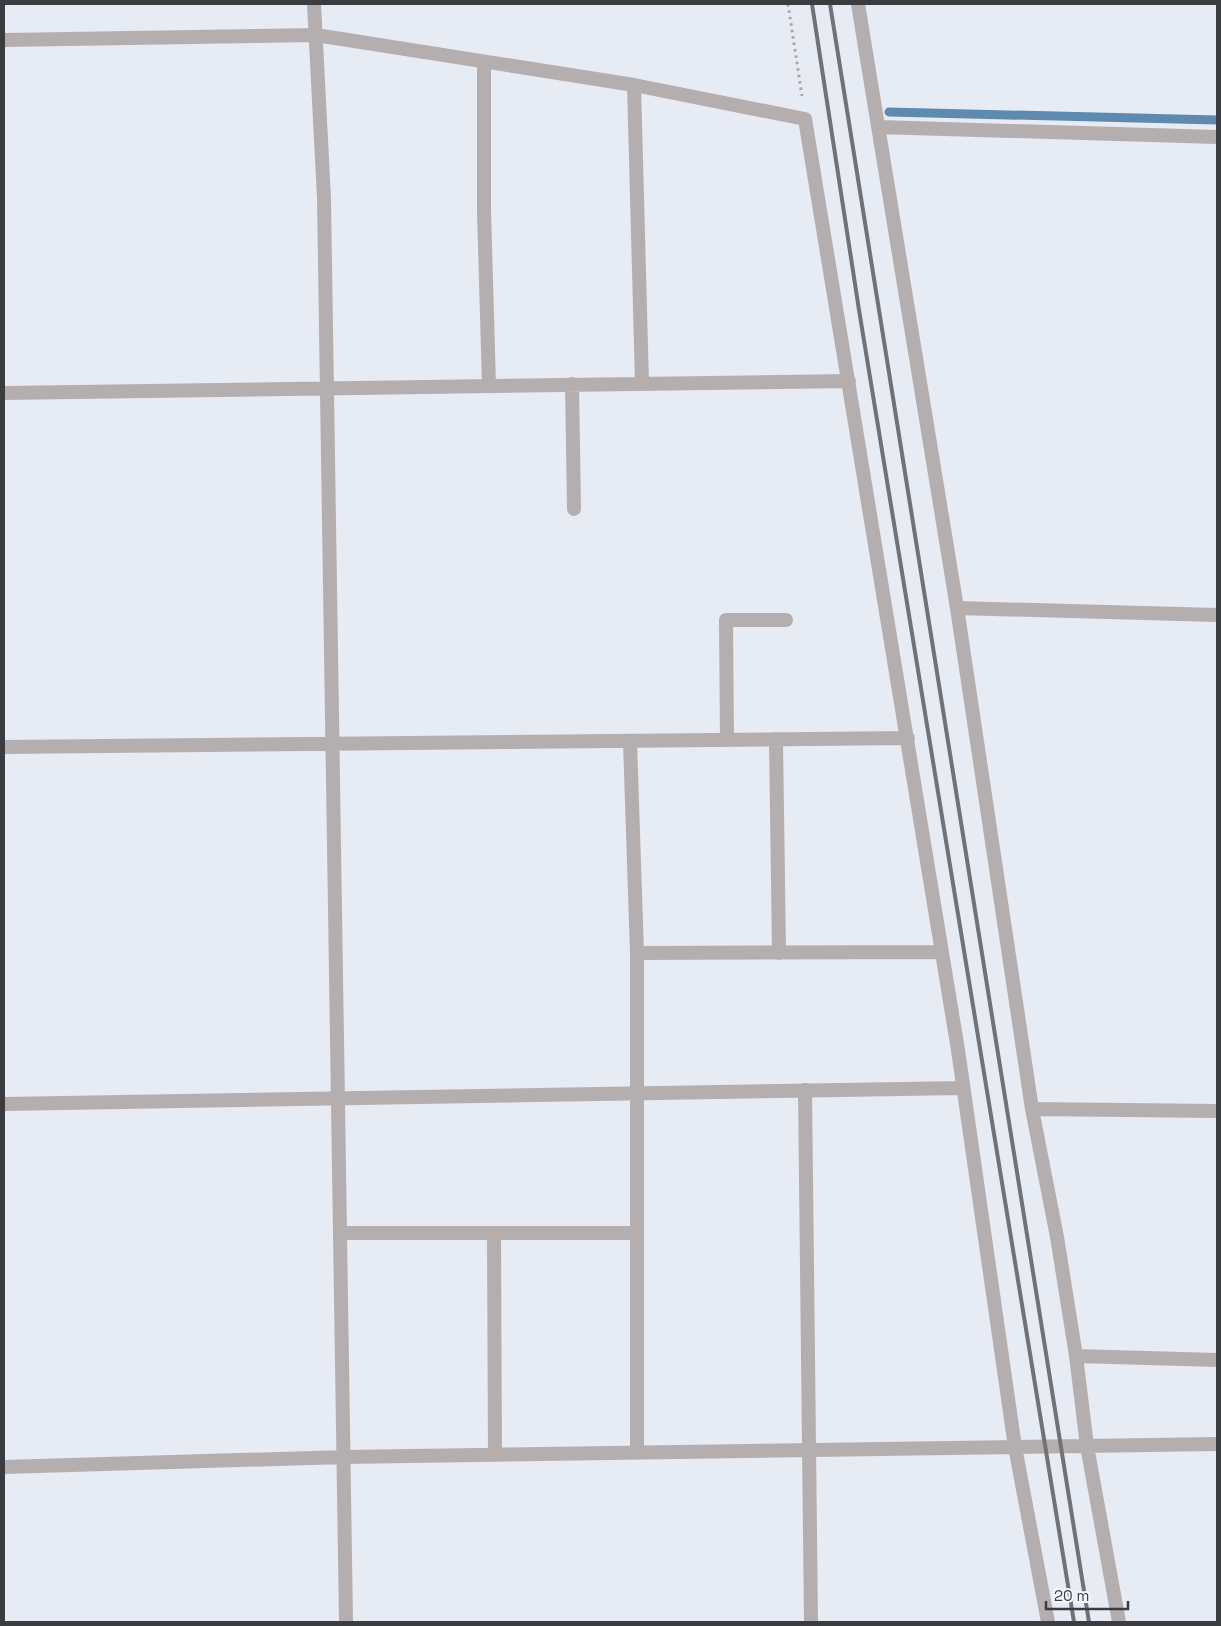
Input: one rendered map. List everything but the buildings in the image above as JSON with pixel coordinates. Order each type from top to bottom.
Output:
[{"type":"street","points":[[314,4],[324,198],[345,1457],[346,1622]]},
{"type":"street","points":[[858,4],[957,608],[1032,1109],[1076,1356],[1087,1446],[1119,1622]]},
{"type":"street","points":[[4,40],[316,35],[634,85],[805,119],[964,1088],[1015,1447],[1048,1622]]},
{"type":"street","points":[[484,62],[484,211],[489,386]]},
{"type":"street","points":[[634,85],[642,383]]},
{"type":"street","points":[[878,127],[1217,137]]},
{"type":"street","points":[[4,393],[849,380]]},
{"type":"street","points":[[572,384],[574,509]]},
{"type":"street","points":[[957,608],[1217,615]]},
{"type":"street","points":[[727,740],[726,620],[786,620]]},
{"type":"street","points":[[4,747],[332,742],[630,742],[908,738]]},
{"type":"street","points":[[776,739],[779,953]]},
{"type":"street","points":[[630,742],[637,953],[638,1452]]},
{"type":"street","points":[[637,953],[942,952]]},
{"type":"street","points":[[4,1104],[964,1088]]},
{"type":"street","points":[[805,1090],[811,1622]]},
{"type":"street","points":[[1032,1109],[1217,1111]]},
{"type":"street","points":[[340,1233],[637,1233]]},
{"type":"street","points":[[494,1234],[494,1455]]},
{"type":"street","points":[[1076,1356],[1217,1360]]},
{"type":"street","points":[[4,1467],[345,1457],[1217,1444]]},
{"type":"path","points":[[788,4],[805,119]]},
{"type":"waterway","points":[[889,112],[1217,120]]},
{"type":"railway","points":[[812,4],[859,310],[1074,1622]]},
{"type":"railway","points":[[830,4],[1089,1622]]}]
